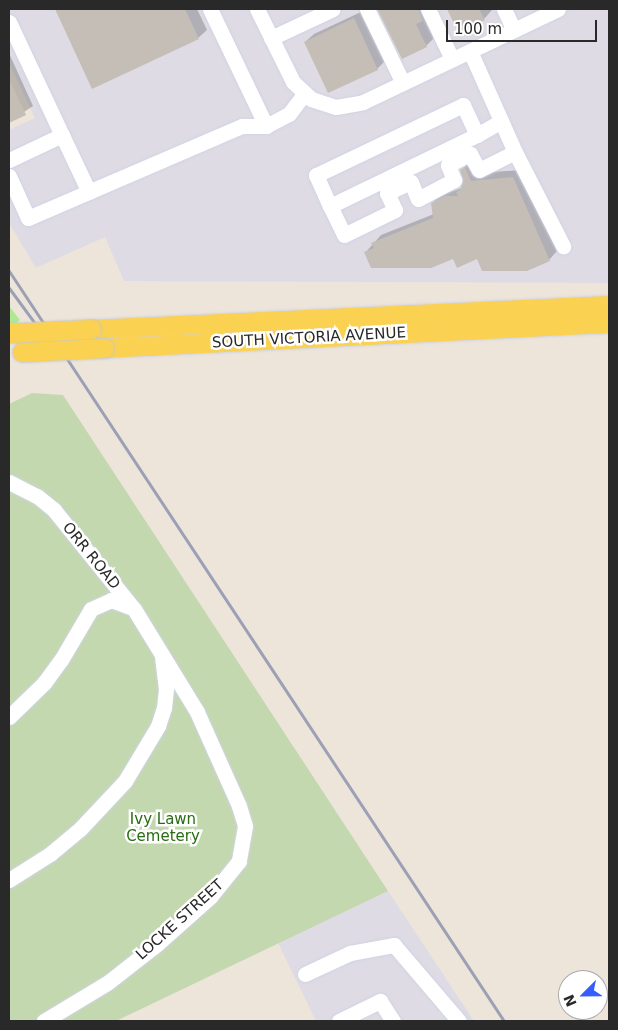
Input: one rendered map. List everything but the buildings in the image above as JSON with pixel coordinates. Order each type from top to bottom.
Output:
[{"type":"main road","name":"SOUTH VICTORIA AVENUE","points":[[9,333],[609,305]]},
{"type":"main road","name":"SOUTH VICTORIA AVENUE","points":[[15,353],[609,324]]},
{"type":"street","points":[[210,9],[266,126]]},
{"type":"street","points":[[257,9],[293,82],[304,94],[323,104],[350,106],[403,83],[558,9]]},
{"type":"street","points":[[272,40],[332,9]]},
{"type":"street","points":[[367,9],[403,83]]},
{"type":"street","points":[[428,9],[452,59]]},
{"type":"street","points":[[504,9],[514,30]]},
{"type":"street","points":[[9,22],[89,192]]},
{"type":"street","points":[[470,51],[515,152],[563,246]]},
{"type":"street","points":[[9,176],[28,218],[242,126],[266,126],[290,114],[304,94]]},
{"type":"street","points":[[477,135],[463,105],[316,175],[344,234],[395,210],[387,193],[411,182],[418,199],[454,180],[448,165],[470,154],[480,170],[515,152]]},
{"type":"street","points":[[330,206],[477,135],[501,121]]},
{"type":"street","points":[[9,160],[62,134]]},
{"type":"street","name":"ORR ROAD","points":[[9,482],[28,490],[54,510],[134,609],[159,647]]},
{"type":"street","points":[[9,717],[55,668],[91,608],[110,600],[122,602],[134,609]]},
{"type":"street","points":[[9,880],[50,854],[80,830],[108,802],[140,758],[164,708],[166,674],[159,647]]},
{"type":"street","name":"LOCKE STREET","points":[[44,1021],[107,983],[157,944],[210,897],[231,873],[242,854],[245,834],[242,813],[197,712],[159,647]]},
{"type":"street","points":[[305,974],[350,953],[394,945],[459,1021]]},
{"type":"street","points":[[339,1021],[380,1001],[393,1021]]},
{"type":"shaded area","points":[[9,9],[609,9],[609,283],[124,281],[105,237],[36,268],[9,223],[9,130],[35,118],[9,63]]},
{"type":"shaded area","points":[[388,891],[474,1021],[316,1021],[278,943]]},
{"type":"green space","points":[[9,306],[20,320],[17,323],[9,323]]},
{"type":"green space","name":"Ivy Lawn Cemetery","points":[[32,393],[63,395],[388,891],[116,1021],[9,1021],[9,404]]},
{"type":"railway","points":[[9,271],[504,1021]]},
{"type":"railway","points":[[9,288],[34,322]]}]
